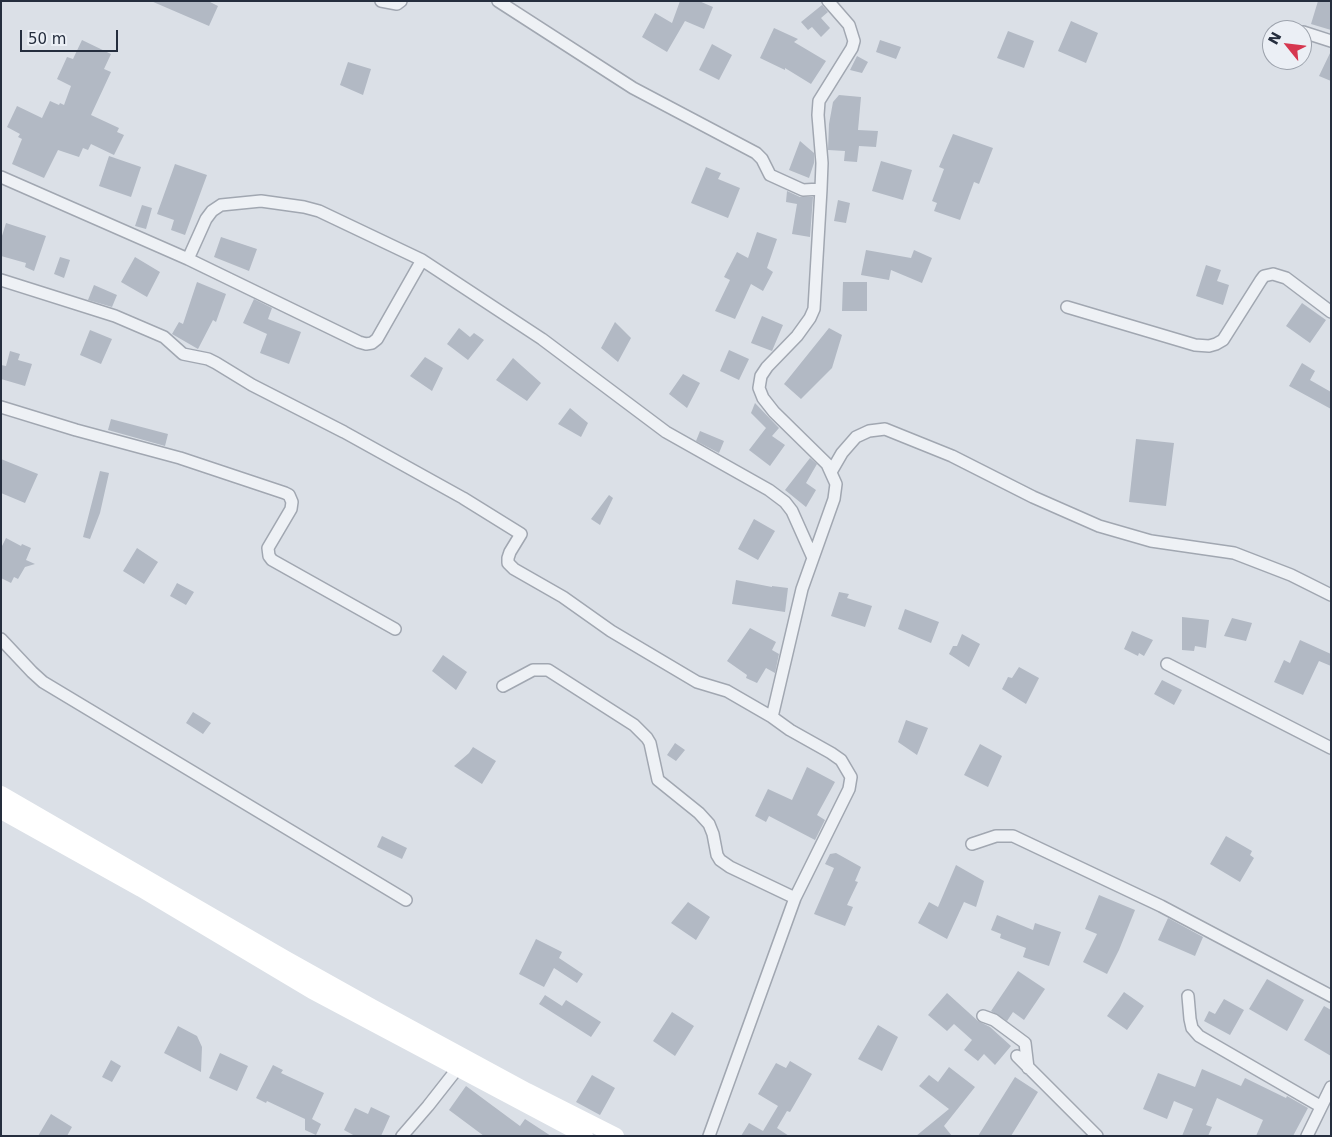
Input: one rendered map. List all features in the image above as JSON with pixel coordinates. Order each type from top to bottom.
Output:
[{"type":"main road","points":[[1,794],[585,1136]]},
{"type":"main road","points":[[1,811],[141,889],[312,992],[461,1063],[526,1091],[616,1136]]},
{"type":"street","points":[[381,1],[397,4],[401,1]]},
{"type":"street","points":[[498,1],[633,88],[756,153],[762,159],[770,175],[803,190],[821,189]]},
{"type":"street","points":[[772,717],[802,589],[834,499],[836,484],[827,464],[774,412],[762,398],[759,388],[761,376],[767,367],[797,336],[814,309],[822,163],[818,115],[819,101],[852,48],[854,41],[849,25],[828,1]]},
{"type":"street","points":[[1312,35],[1331,41]]},
{"type":"street","points":[[1,177],[188,259],[366,344],[372,343],[377,339],[422,260]]},
{"type":"street","points":[[188,259],[212,210],[221,205],[261,200],[319,210],[422,260],[542,339],[666,432],[777,496],[792,510],[813,558]]},
{"type":"street","points":[[1067,307],[1195,345],[1209,346],[1223,340],[1264,276],[1273,274],[1286,278],[1331,312]]},
{"type":"street","points":[[1,280],[87,306],[164,337],[183,354],[216,363],[252,385],[344,432],[464,498],[521,534],[508,558],[508,563],[514,568],[564,597],[611,631],[697,682],[727,691],[841,760],[851,777],[849,789],[795,898],[709,1136]]},
{"type":"street","points":[[1,406],[76,430],[180,458],[285,492],[292,498],[291,509],[268,548],[269,556],[272,560],[395,629]]},
{"type":"street","points":[[831,472],[842,454],[856,437],[869,431],[885,429],[952,456],[1024,493],[1099,526],[1151,541],[1234,554],[1283,572],[1331,594]]},
{"type":"street","points":[[1,639],[44,682],[406,900]]},
{"type":"street","points":[[1167,664],[1331,748]]},
{"type":"street","points":[[503,686],[533,670],[548,670],[634,725],[650,743],[658,780],[699,813],[709,824],[720,860],[730,867],[795,898]]},
{"type":"street","points":[[972,844],[996,836],[1013,836],[1161,906],[1331,996]]},
{"type":"street","points":[[1188,996],[1192,1028],[1199,1036],[1320,1106]]},
{"type":"street","points":[[983,1016],[994,1020],[1025,1043],[1028,1068]]},
{"type":"street","points":[[1017,1056],[1097,1136]]},
{"type":"street","points":[[402,1136],[461,1063]]},
{"type":"street","points":[[1307,1136],[1320,1106],[1331,1087]]},
{"type":"building","points":[[151,1],[208,1],[218,6],[209,26]]},
{"type":"building","points":[[680,1],[699,1],[713,7],[704,29],[685,21],[667,52],[642,37],[655,13],[672,23]]},
{"type":"building","points":[[1318,1],[1331,1],[1331,30],[1312,24]]},
{"type":"building","points":[[822,5],[828,12],[821,18],[830,28],[821,37],[812,27],[808,30],[801,22]]},
{"type":"building","points":[[1071,21],[1098,33],[1086,63],[1058,51]]},
{"type":"building","points":[[774,28],[798,39],[794,42],[826,61],[811,84],[785,68],[785,70],[760,58]]},
{"type":"building","points":[[1008,31],[1034,41],[1024,68],[997,58]]},
{"type":"building","points":[[82,40],[111,54],[104,69],[111,72],[91,115],[119,128],[117,132],[124,135],[114,155],[91,144],[88,150],[83,148],[79,157],[58,150],[44,178],[12,164],[22,139],[18,137],[20,134],[7,127],[17,106],[42,118],[50,101],[64,105],[71,86],[57,79],[67,57],[73,59]]},
{"type":"building","points":[[880,40],[901,47],[896,59],[876,52]]},
{"type":"building","points":[[712,44],[732,55],[719,80],[699,70]]},
{"type":"building","points":[[1331,51],[1331,81],[1319,76]]},
{"type":"building","points":[[857,56],[868,62],[862,73],[850,70]]},
{"type":"building","points":[[348,62],[371,69],[363,95],[340,85]]},
{"type":"building","points":[[839,95],[861,97],[858,130],[878,131],[876,147],[859,146],[857,162],[844,161],[845,151],[828,150],[829,124],[833,102]]},
{"type":"building","points":[[953,134],[993,148],[979,184],[974,182],[960,220],[934,211],[937,203],[932,201],[944,169],[939,167]]},
{"type":"building","points":[[800,141],[814,153],[814,163],[809,178],[789,170]]},
{"type":"building","points":[[109,156],[141,167],[131,197],[99,186]]},
{"type":"building","points":[[881,161],[912,170],[903,200],[872,191]]},
{"type":"building","points":[[175,164],[207,175],[185,235],[171,230],[174,220],[157,214]]},
{"type":"building","points":[[706,167],[721,173],[718,179],[740,188],[728,218],[691,203]]},
{"type":"building","points":[[787,191],[800,197],[813,197],[810,237],[792,234],[797,204],[786,202]]},
{"type":"building","points":[[838,200],[850,203],[846,223],[834,221]]},
{"type":"building","points":[[142,205],[152,208],[146,229],[135,226]]},
{"type":"building","points":[[6,223],[46,236],[34,271],[25,267],[26,263],[1,256],[1,239]]},
{"type":"building","points":[[757,232],[777,239],[767,268],[773,272],[763,291],[751,284],[735,319],[715,311],[730,280],[724,277],[737,252],[748,258]]},
{"type":"building","points":[[221,237],[257,249],[249,271],[214,257]]},
{"type":"building","points":[[866,250],[911,258],[914,250],[932,258],[922,283],[891,270],[889,280],[861,275]]},
{"type":"building","points":[[60,257],[70,260],[64,278],[54,274]]},
{"type":"building","points":[[135,257],[160,272],[147,297],[121,282]]},
{"type":"building","points":[[1206,265],[1221,270],[1217,281],[1229,285],[1223,305],[1196,296]]},
{"type":"building","points":[[197,282],[226,294],[216,322],[213,320],[198,349],[172,334],[179,322],[183,324]]},
{"type":"building","points":[[843,282],[867,282],[867,311],[842,311]]},
{"type":"building","points":[[94,285],[117,295],[112,307],[88,300]]},
{"type":"building","points":[[254,299],[272,308],[268,319],[301,332],[289,364],[260,353],[267,334],[243,323]]},
{"type":"building","points":[[1302,303],[1326,320],[1310,343],[1286,326]]},
{"type":"building","points":[[762,316],[783,325],[772,351],[751,343]]},
{"type":"building","points":[[615,322],[631,338],[618,362],[601,348]]},
{"type":"building","points":[[459,328],[470,337],[474,333],[484,340],[468,360],[447,344]]},
{"type":"building","points":[[829,328],[842,335],[832,368],[801,399],[784,384]]},
{"type":"building","points":[[90,330],[112,339],[101,364],[80,355]]},
{"type":"building","points":[[729,350],[749,359],[739,380],[720,371]]},
{"type":"building","points":[[10,351],[20,354],[18,360],[32,364],[25,386],[1,379],[1,365],[6,366]]},
{"type":"building","points":[[425,357],[443,368],[432,391],[410,376]]},
{"type":"building","points":[[513,358],[541,383],[527,401],[496,380]]},
{"type":"building","points":[[1302,363],[1315,371],[1310,380],[1331,392],[1331,409],[1289,386]]},
{"type":"building","points":[[683,374],[700,383],[687,408],[669,394]]},
{"type":"building","points":[[755,403],[779,428],[772,436],[785,445],[770,466],[749,450],[766,428],[751,413]]},
{"type":"building","points":[[570,408],[588,423],[581,437],[558,424]]},
{"type":"building","points":[[111,419],[168,434],[165,446],[108,430]]},
{"type":"building","points":[[700,431],[724,441],[719,453],[696,441]]},
{"type":"building","points":[[1136,439],[1174,443],[1166,506],[1129,502]]},
{"type":"building","points":[[810,458],[817,464],[806,483],[816,490],[806,507],[785,490]]},
{"type":"building","points":[[1,459],[38,474],[25,503],[1,493]]},
{"type":"building","points":[[100,471],[109,473],[100,513],[90,539],[83,537]]},
{"type":"building","points":[[609,495],[613,498],[600,525],[591,519]]},
{"type":"building","points":[[754,519],[775,531],[758,560],[738,549]]},
{"type":"building","points":[[6,538],[21,546],[22,544],[31,548],[26,560],[35,564],[25,567],[18,579],[14,577],[11,583],[1,578],[1,548]]},
{"type":"building","points":[[137,548],[158,562],[144,584],[123,571]]},
{"type":"building","points":[[736,580],[788,588],[785,612],[732,604]]},
{"type":"building","points":[[177,583],[194,592],[186,605],[170,596]]},
{"type":"building","points":[[839,592],[849,594],[847,598],[872,606],[865,627],[831,616]]},
{"type":"building","points":[[905,609],[939,622],[931,643],[898,629]]},
{"type":"building","points":[[1182,617],[1209,620],[1206,648],[1195,646],[1194,651],[1182,650]]},
{"type":"building","points":[[1232,618],[1252,623],[1246,641],[1224,636]]},
{"type":"building","points":[[750,628],[776,642],[772,650],[779,654],[775,673],[766,668],[757,683],[746,678],[747,675],[727,661]]},
{"type":"building","points":[[1132,631],[1153,640],[1144,656],[1139,653],[1138,656],[1124,649]]},
{"type":"building","points":[[962,634],[980,644],[969,667],[949,654],[953,646],[957,646]]},
{"type":"building","points":[[1300,640],[1331,654],[1331,666],[1319,661],[1303,695],[1274,682],[1284,660],[1290,663]]},
{"type":"building","points":[[443,655],[467,672],[456,690],[432,671]]},
{"type":"building","points":[[1019,667],[1039,678],[1026,704],[1002,689],[1008,677],[1012,678]]},
{"type":"building","points":[[1162,680],[1182,690],[1174,705],[1154,694]]},
{"type":"building","points":[[193,712],[211,723],[203,734],[186,723]]},
{"type":"building","points":[[906,720],[928,728],[917,755],[898,742]]},
{"type":"building","points":[[675,743],[685,750],[676,761],[667,755]]},
{"type":"building","points":[[980,744],[1002,756],[988,787],[964,775]]},
{"type":"building","points":[[473,747],[496,761],[482,784],[454,766]]},
{"type":"building","points":[[807,767],[835,782],[817,815],[825,820],[815,840],[769,816],[766,822],[755,816],[768,789],[792,800]]},
{"type":"building","points":[[382,836],[407,848],[402,859],[377,847]]},
{"type":"building","points":[[1226,836],[1252,851],[1250,855],[1254,858],[1240,882],[1210,864]]},
{"type":"building","points":[[836,853],[861,867],[855,881],[858,882],[847,905],[853,907],[845,926],[814,914],[834,868],[825,864],[830,854]]},
{"type":"building","points":[[956,865],[984,881],[976,907],[964,902],[947,939],[918,923],[929,902],[938,907]]},
{"type":"building","points":[[1099,895],[1135,910],[1107,974],[1083,962],[1097,934],[1085,929]]},
{"type":"building","points":[[688,902],[710,917],[696,940],[671,923]]},
{"type":"building","points":[[997,915],[1033,930],[1035,923],[1061,932],[1049,966],[1023,957],[1026,948],[1000,938],[1001,934],[991,930]]},
{"type":"building","points":[[1168,918],[1203,937],[1195,956],[1158,940]]},
{"type":"building","points":[[536,939],[562,952],[559,958],[583,974],[577,983],[554,968],[544,987],[519,974]]},
{"type":"building","points":[[1018,971],[1045,989],[1024,1020],[1013,1012],[1007,1021],[991,1011]]},
{"type":"building","points":[[1267,979],[1304,1000],[1287,1031],[1249,1009]]},
{"type":"building","points":[[1124,992],[1144,1006],[1127,1030],[1107,1016]]},
{"type":"building","points":[[947,993],[978,1021],[990,1027],[1011,1046],[995,1065],[984,1054],[978,1061],[964,1050],[972,1040],[954,1024],[947,1031],[928,1015]]},
{"type":"building","points":[[545,995],[562,1006],[566,1000],[601,1022],[591,1037],[539,1004]]},
{"type":"building","points":[[1224,999],[1244,1010],[1230,1035],[1204,1021],[1209,1011],[1215,1014]]},
{"type":"building","points":[[1324,1006],[1331,1010],[1331,1056],[1304,1040]]},
{"type":"building","points":[[672,1012],[694,1026],[675,1056],[653,1041]]},
{"type":"building","points":[[878,1025],[898,1037],[882,1071],[858,1059]]},
{"type":"building","points":[[178,1026],[197,1036],[202,1047],[201,1072],[164,1053]]},
{"type":"building","points":[[220,1053],[248,1066],[237,1091],[209,1078]]},
{"type":"building","points":[[111,1060],[121,1066],[112,1082],[102,1077]]},
{"type":"building","points":[[790,1061],[812,1074],[790,1112],[787,1111],[777,1128],[789,1136],[741,1136],[749,1123],[763,1131],[778,1106],[758,1094],[776,1063],[786,1068]]},
{"type":"building","points":[[273,1065],[283,1070],[281,1073],[324,1093],[312,1119],[321,1124],[316,1135],[305,1130],[305,1119],[267,1101],[266,1103],[256,1098]]},
{"type":"building","points":[[949,1067],[975,1087],[944,1126],[952,1136],[916,1136],[949,1109],[919,1086],[929,1075],[938,1082]]},
{"type":"building","points":[[1202,1069],[1241,1086],[1245,1078],[1286,1098],[1287,1096],[1308,1108],[1293,1136],[1256,1136],[1263,1120],[1217,1098],[1206,1125],[1212,1127],[1208,1136],[1182,1136],[1193,1109],[1174,1101],[1167,1119],[1143,1109],[1158,1073],[1195,1087]]},
{"type":"building","points":[[592,1075],[615,1088],[600,1115],[576,1102]]},
{"type":"building","points":[[1015,1077],[1038,1092],[1011,1136],[978,1136]]},
{"type":"building","points":[[466,1086],[520,1126],[525,1119],[551,1136],[484,1136],[449,1110]]},
{"type":"building","points":[[371,1107],[390,1116],[381,1136],[355,1136],[344,1130],[355,1108],[368,1114]]},
{"type":"building","points":[[51,1114],[72,1127],[67,1136],[38,1136]]}]
